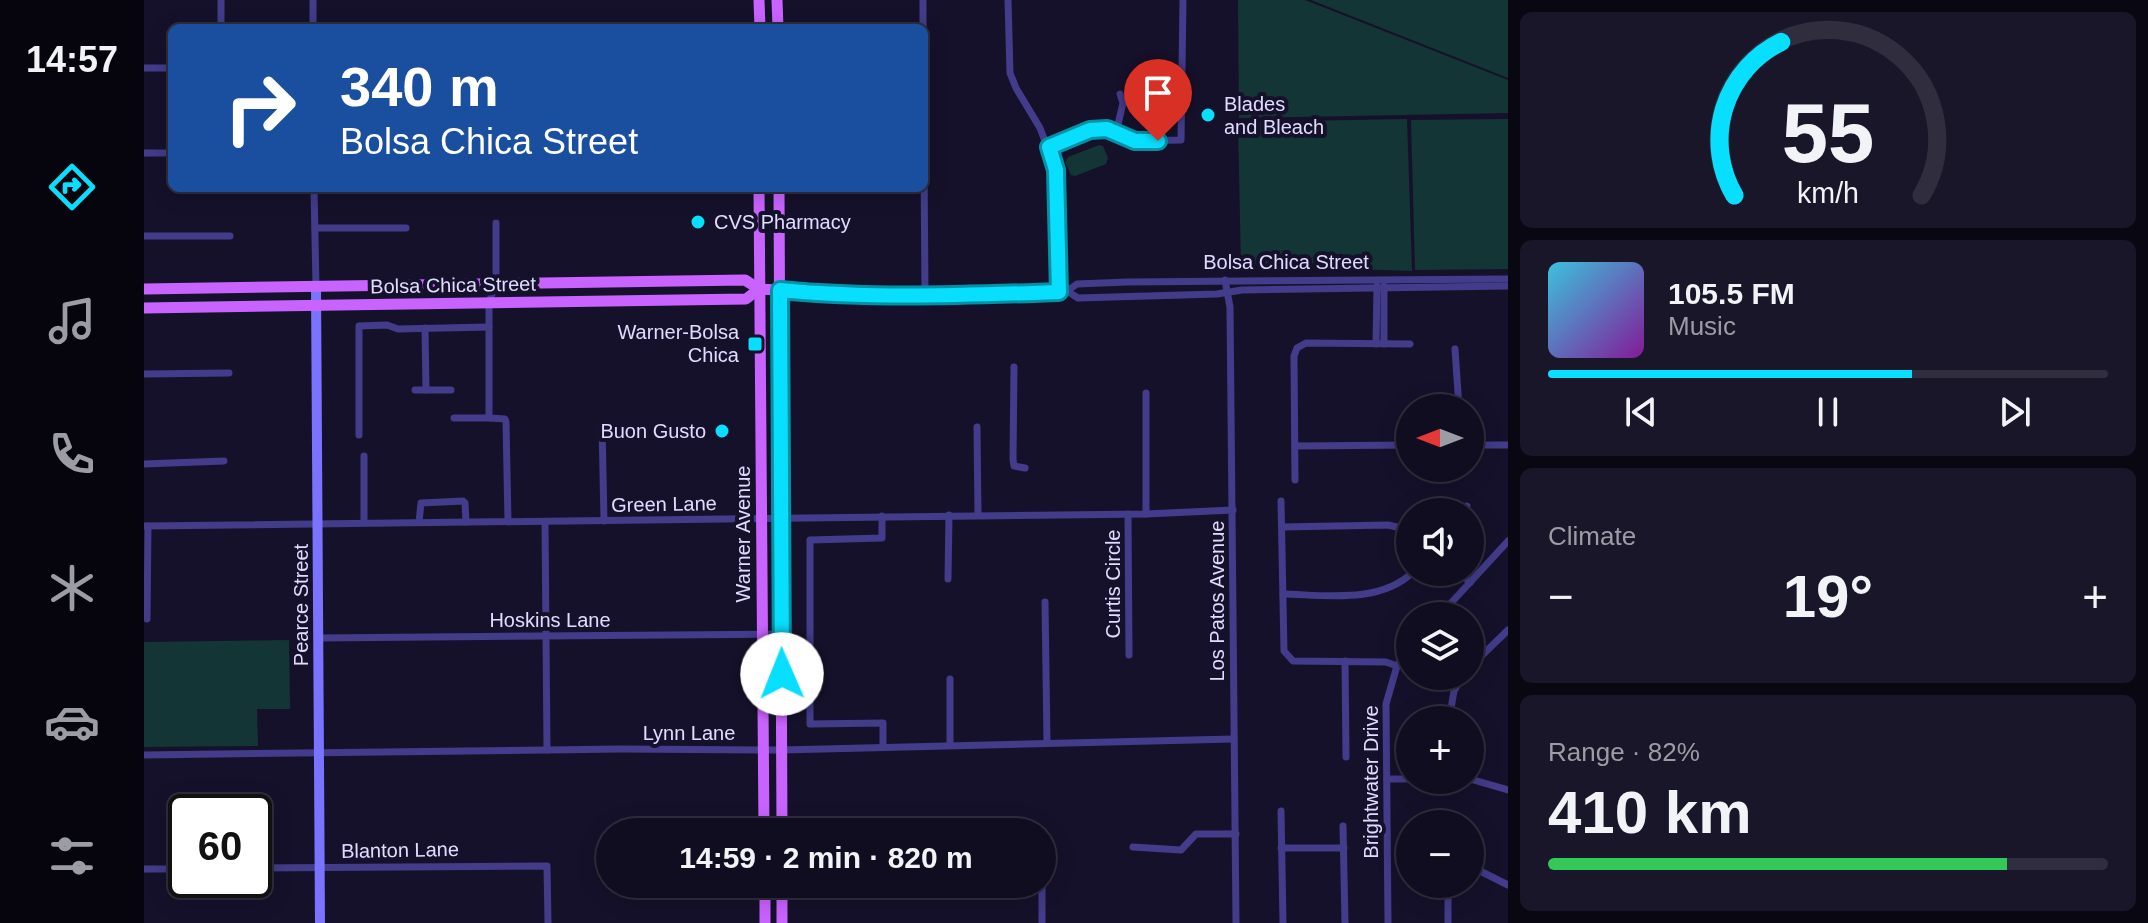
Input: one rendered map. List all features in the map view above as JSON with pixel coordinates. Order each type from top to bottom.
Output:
[{"type":"main road","points":[[759,0],[760,24]]},
{"type":"main road","points":[[777,0],[778,24]]},
{"type":"main road","name":"Warner Avenue","points":[[759,192],[764,818]]},
{"type":"main road","name":"Warner Avenue","points":[[779,192],[782,818]]},
{"type":"main road","name":"Bolsa Chica Street","points":[[144,289],[745,280],[759,289],[780,290]]},
{"type":"main road","points":[[596,282],[596,300]]},
{"type":"main road","name":"Bolsa Chica Street","points":[[144,308],[746,299],[759,289]]},
{"type":"main road","points":[[765,898],[765,923]]},
{"type":"main road","points":[[782,898],[782,923]]},
{"type":"street","points":[[221,0],[221,24]]},
{"type":"street","points":[[313,0],[313,24]]},
{"type":"street","points":[[923,0],[923,24]]},
{"type":"street","points":[[1008,0],[1010,73],[1049,147],[1056,170],[1063,292]]},
{"type":"street","points":[[1049,147],[1090,130],[1107,129],[1135,141],[1181,140],[1183,0]]},
{"type":"street","points":[[144,68],[168,68]]},
{"type":"street","points":[[1116,133],[1123,103],[1120,94]]},
{"type":"street","points":[[144,153],[168,153]]},
{"type":"street","points":[[314,192],[316,287]]},
{"type":"street","points":[[924,192],[925,296]]},
{"type":"street","points":[[490,418],[489,302],[496,283],[496,223]]},
{"type":"street","points":[[315,228],[406,228]]},
{"type":"street","points":[[144,236],[230,236]]},
{"type":"street","name":"Bolsa Chica Street","points":[[780,290],[925,296],[1063,292],[1078,298],[1508,279]]},
{"type":"street","name":"Bolsa Chica Street","points":[[1063,292],[1077,284],[1225,280],[1508,286]]},
{"type":"street","name":"Los Patos Avenue","points":[[1225,280],[1228,292],[1233,510],[1236,923]]},
{"type":"street","points":[[1380,344],[1381,284]]},
{"type":"street","name":"Pearce Street","points":[[316,287],[320,923]]},
{"type":"street","points":[[359,435],[358,327],[489,327]]},
{"type":"street","points":[[425,328],[426,390]]},
{"type":"street","points":[[1295,480],[1294,356],[1297,348],[1306,343],[1410,344]]},
{"type":"street","points":[[1455,349],[1458,394]]},
{"type":"street","points":[[1014,367],[1013,459],[1014,466],[1025,468]]},
{"type":"street","points":[[144,374],[229,373]]},
{"type":"street","points":[[415,390],[451,390]]},
{"type":"street","points":[[1146,393],[1146,514]]},
{"type":"street","points":[[454,418],[502,418],[506,422],[508,522]]},
{"type":"street","points":[[602,425],[604,521]]},
{"type":"street","points":[[977,427],[978,515]]},
{"type":"street","points":[[1296,446],[1396,445]]},
{"type":"street","points":[[1484,445],[1508,445]]},
{"type":"street","points":[[364,456],[364,523]]},
{"type":"street","points":[[144,464],[224,461]]},
{"type":"street","points":[[419,522],[421,503],[463,501],[466,522]]},
{"type":"street","points":[[1281,501],[1284,651],[1287,657],[1293,661],[1386,662],[1396,666]]},
{"type":"street","name":"Green Lane","points":[[146,526],[545,523],[1233,510]]},
{"type":"street","name":"Curtis Circle","points":[[1128,514],[1129,655]]},
{"type":"street","points":[[948,579],[949,515]]},
{"type":"street","points":[[882,516],[882,538],[810,540],[810,724],[883,723],[883,746]]},
{"type":"street","points":[[545,523],[547,750]]},
{"type":"street","points":[[146,526],[147,619]]},
{"type":"street","points":[[1282,527],[1396,527]]},
{"type":"street","points":[[1484,568],[1508,541]]},
{"type":"street","points":[[1283,594],[1373,593],[1396,585]]},
{"type":"street","points":[[1452,602],[1467,586]]},
{"type":"street","points":[[1045,602],[1047,742]]},
{"type":"street","points":[[1484,653],[1508,630]]},
{"type":"street","name":"Hoskins Lane","points":[[319,638],[782,634]]},
{"type":"street","points":[[1345,661],[1346,757]]},
{"type":"street","name":"Brightwater Drive","points":[[1388,923],[1387,696],[1396,669]]},
{"type":"street","points":[[950,679],[950,745]]},
{"type":"street","name":"Lynn Lane","points":[[144,755],[782,750],[1234,739]]},
{"type":"street","points":[[1387,779],[1396,779]]},
{"type":"street","points":[[1484,783],[1508,790]]},
{"type":"street","points":[[1281,811],[1283,923]]},
{"type":"street","points":[[1343,826],[1345,923]]},
{"type":"street","points":[[1133,847],[1181,850],[1196,834],[1236,834]]},
{"type":"street","points":[[1281,848],[1344,848]]},
{"type":"street","name":"Blanton Lane","points":[[272,868],[547,866],[548,923]]},
{"type":"street","points":[[144,869],[168,869]]},
{"type":"street","points":[[1484,873],[1508,885]]},
{"type":"street","points":[[1042,898],[1042,923]]},
{"type":"street","points":[[1448,898],[1448,923]]},
{"type":"green space","points":[[1238,0],[1305,0],[1508,80],[1508,113],[1239,118]]},
{"type":"green space","points":[[1311,0],[1508,0],[1508,78]]},
{"type":"green space","points":[[1407,119],[1412,271],[1241,265],[1238,122]]},
{"type":"green space","points":[[1508,119],[1508,269],[1415,270],[1411,120]]},
{"type":"green space","points":[[1103,146],[1108,158],[1106,164],[1071,175],[1065,162],[1068,157]]},
{"type":"green space","points":[[289,640],[290,709],[257,709],[258,746],[144,747],[144,642]]},
{"type":"place","name":"Blades and Bleach","points":[[1208,115]]},
{"type":"place","name":"CVS Pharmacy","points":[[698,222]]},
{"type":"place","name":"Warner-Bolsa Chica","points":[[755,344]]},
{"type":"place","name":"Buon Gusto","points":[[722,431]]},
{"type":"route","points":[[782,674],[780,290],[925,296],[1059,292],[1056,170],[1049,147],[1090,130],[1107,129],[1135,141],[1158,141]]}]
